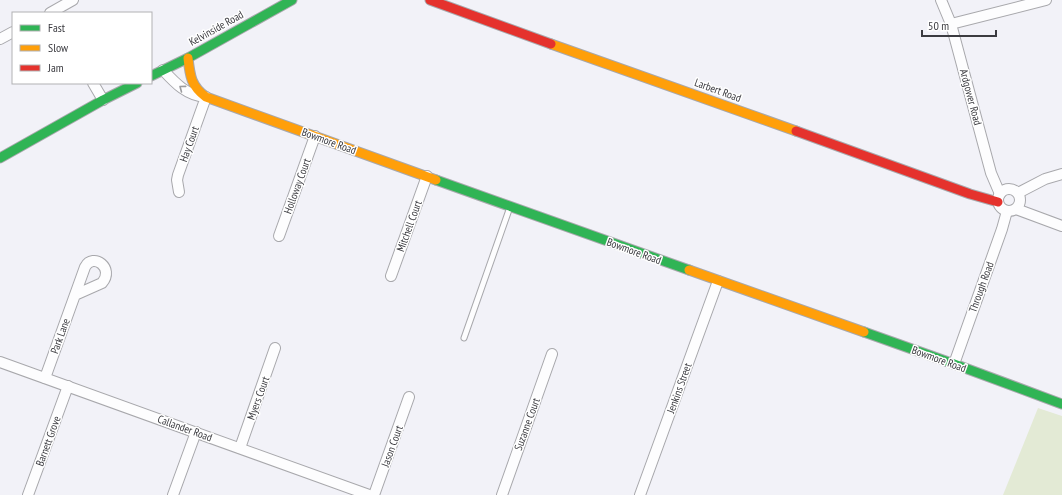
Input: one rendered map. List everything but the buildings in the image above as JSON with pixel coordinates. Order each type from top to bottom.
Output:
[{"type":"street","points":[[53,12],[73,0]]},
{"type":"street","name":"Kelvinside Road","points":[[152,76],[188,58],[292,0]]},
{"type":"street","name":"Larbert Road","points":[[430,0],[970,194],[999,198]]},
{"type":"street","name":"Ardgower Road","points":[[941,0],[951,24],[999,198]]},
{"type":"street","points":[[951,24],[1046,0]]},
{"type":"street","points":[[0,39],[12,33]]},
{"type":"street","name":"Bowmore Road","points":[[188,58],[192,82],[200,93],[206,97],[1062,404]]},
{"type":"street","name":"Bowmore Road","points":[[163,70],[186,92],[195,96],[206,97]]},
{"type":"street","points":[[94,84],[103,100]]},
{"type":"street","points":[[0,158],[103,100],[135,84]]},
{"type":"street","name":"Hay Court","points":[[179,192],[177,180],[178,175],[206,97]]},
{"type":"street","name":"Holloway Court","points":[[279,236],[315,136]]},
{"type":"street","points":[[1018,193],[1044,179],[1062,174]]},
{"type":"street","name":"Mitchell Court","points":[[391,276],[427,176]]},
{"type":"street","points":[[1011,210],[1018,206],[1020,200],[1018,193],[1009,188],[1002,191],[999,198],[1001,208],[1062,226]]},
{"type":"street","name":"Through Road","points":[[954,364],[1002,229],[1011,210]]},
{"type":"street","name":"Jenkins Street","points":[[640,495],[718,281]]},
{"type":"street","name":"Park Lane","points":[[45,378],[75,294]]},
{"type":"street","name":"Myers Court","points":[[240,448],[275,348]]},
{"type":"street","name":"Suzanne Court","points":[[502,495],[552,354]]},
{"type":"street","name":"Callander Road","points":[[0,362],[369,495]]},
{"type":"street","name":"Barnett Grove","points":[[28,495],[68,386]]},
{"type":"street","name":"Jason Court","points":[[374,495],[409,397]]},
{"type":"street","points":[[173,495],[196,432]]},
{"type":"lane","points":[[464,338],[510,206]]},
{"type":"green space","points":[[1038,408],[1062,416],[1062,495],[1003,495]]},
{"type":"traffic: fast","points":[[152,76],[188,58],[292,0]]},
{"type":"traffic: fast","points":[[0,158],[103,100],[135,84]]},
{"type":"traffic: fast","points":[[436,180],[689,270]]},
{"type":"traffic: fast","points":[[864,332],[1062,404]]},
{"type":"traffic: slow","points":[[551,44],[796,131]]},
{"type":"traffic: slow","points":[[188,58],[194,85],[206,97],[436,180]]},
{"type":"traffic: slow","points":[[689,270],[864,332]]},
{"type":"traffic: jam","points":[[430,0],[551,44]]},
{"type":"traffic: jam","points":[[796,131],[970,194],[998,202]]}]
